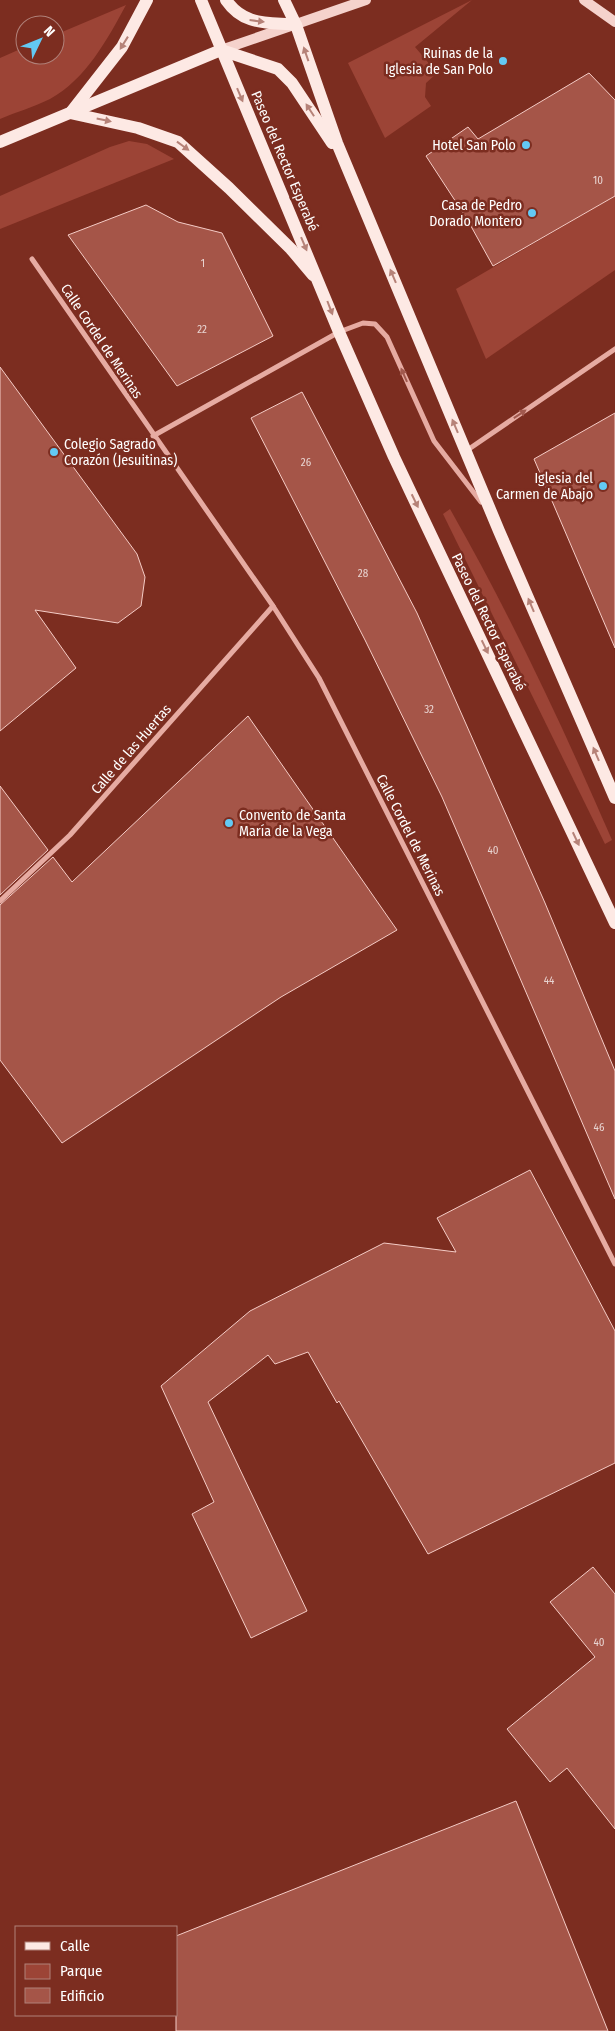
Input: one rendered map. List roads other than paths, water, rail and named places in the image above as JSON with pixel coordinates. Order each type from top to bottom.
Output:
[{"type":"main road","points":[[70,113],[122,47],[147,0]]},
{"type":"main road","name":"Paseo del Rector Esperabé","points":[[201,0],[321,284],[339,332],[394,457],[615,923]]},
{"type":"main road","points":[[226,0],[233,10],[250,21],[296,25]]},
{"type":"main road","points":[[284,0],[296,25],[346,165],[615,798]]},
{"type":"main road","points":[[0,142],[221,50],[366,0]]},
{"type":"main road","points":[[584,0],[615,22]]},
{"type":"main road","points":[[221,50],[278,68],[292,83],[346,165]]},
{"type":"main road","name":"Paseo del Rector Esperabé","points":[[70,113],[138,128],[178,142],[201,161],[292,250],[321,284]]},
{"type":"street","name":"Calle Cordel de Merinas","points":[[32,259],[153,436],[273,606],[319,678],[615,1264]]},
{"type":"street","points":[[153,436],[339,332],[363,323],[375,324],[387,337],[434,441],[495,519]]},
{"type":"street","points":[[466,451],[615,349]]},
{"type":"street","name":"Calle de las Huertas","points":[[0,901],[70,835],[273,606]]},
{"type":"place","name":"Ruinas de la Iglesia de San Polo","points":[[503,61]]},
{"type":"place","name":"Hotel San Polo","points":[[526,145]]},
{"type":"place","name":"Casa de Pedro Dorado Montero","points":[[532,213]]},
{"type":"place","name":"Colegio Sagrado Corazón (Jesuitinas)","points":[[54,452]]},
{"type":"place","name":"Iglesia del Carmen de Abajo","points":[[603,486]]},
{"type":"place","name":"Convento de Santa María de la Vega","points":[[229,823]]}]
